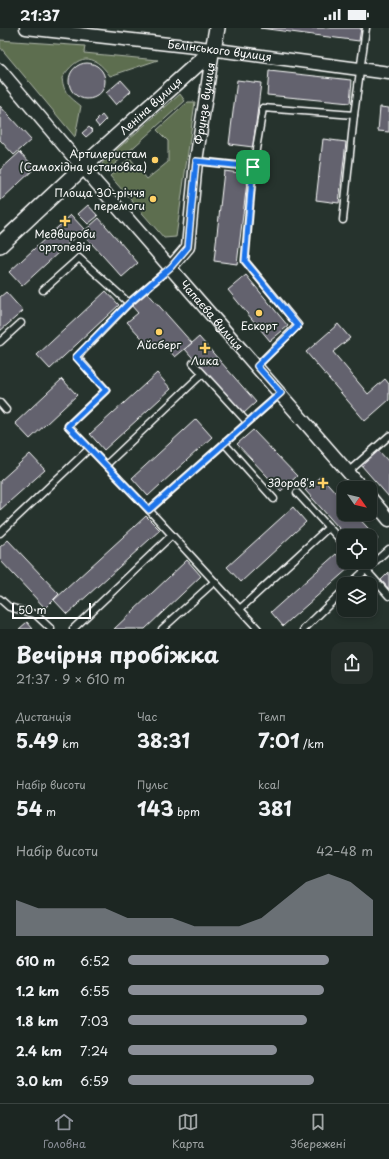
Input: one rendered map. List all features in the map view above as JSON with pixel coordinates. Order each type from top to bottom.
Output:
[{"type":"street","name":"Бєлінського вулиця","points":[[26,28],[63,30],[361,68],[389,73]]},
{"type":"street","name":"Фрунзе вулиця","points":[[171,267],[188,247],[196,161],[217,28]]},
{"type":"street","name":"Леніна вулиця","points":[[0,245],[213,50]]},
{"type":"street","name":"Чапаєва вулиця","points":[[2,75],[281,393],[356,481]]},
{"type":"street","points":[[377,505],[389,520]]},
{"type":"lane","points":[[343,220],[354,115],[366,28]]},
{"type":"lane","points":[[257,366],[298,326],[245,261],[253,167],[263,108],[354,115]]},
{"type":"lane","points":[[196,161],[253,167]]},
{"type":"lane","points":[[43,290],[79,258],[129,303]]},
{"type":"lane","points":[[171,267],[129,303],[76,357],[106,390],[68,426],[149,510],[258,629]]},
{"type":"lane","points":[[0,342],[20,323]]},
{"type":"lane","points":[[193,363],[247,422]]},
{"type":"lane","points":[[106,465],[202,374]]},
{"type":"lane","points":[[149,510],[281,393]]},
{"type":"lane","points":[[0,403],[6,410]]},
{"type":"lane","points":[[348,472],[389,436]]},
{"type":"lane","points":[[224,443],[274,498]]},
{"type":"lane","points":[[0,533],[90,448]]},
{"type":"lane","points":[[297,493],[337,536]]},
{"type":"lane","points":[[240,609],[329,527]]},
{"type":"lane","points":[[73,629],[172,535]]},
{"type":"lane","points":[[377,559],[389,549]]},
{"type":"lane","points":[[357,577],[365,569],[389,596]]},
{"type":"lane","points":[[162,629],[214,582]]},
{"type":"lane","points":[[304,629],[337,597]]},
{"type":"lane","points":[[0,599],[9,608],[35,614],[51,629]]},
{"type":"green space","points":[[0,40],[85,46],[84,53],[158,60],[110,76],[104,68],[92,60],[80,60],[74,64],[62,78],[64,88],[68,94],[81,106],[75,137],[0,47]]},
{"type":"green space","points":[[180,94],[185,101],[106,172],[103,169],[102,163]]},
{"type":"green space","points":[[188,102],[195,102],[176,237],[164,238],[110,176],[130,158],[147,179],[168,162],[168,141],[157,130]]},
{"type":"building","points":[[260,28],[361,28],[359,41]]},
{"type":"building","points":[[91,63],[100,68],[104,74],[104,88],[100,94],[91,99],[83,99],[74,94],[70,88],[69,77],[74,68],[80,64]]},
{"type":"building","points":[[269,71],[352,80],[350,103],[267,95]]},
{"type":"building","points":[[121,80],[131,91],[116,105],[106,93]]},
{"type":"building","points":[[237,80],[261,83],[253,147],[229,144]]},
{"type":"building","points":[[0,106],[31,140],[14,155],[0,140]]},
{"type":"building","points":[[380,107],[389,108],[389,132],[378,131]]},
{"type":"building","points":[[102,115],[106,120],[99,127],[95,122]]},
{"type":"building","points":[[89,127],[93,131],[86,137],[82,133]]},
{"type":"building","points":[[323,139],[346,142],[339,203],[316,200]]},
{"type":"building","points":[[20,152],[35,168],[0,201],[0,170]]},
{"type":"building","points":[[224,171],[248,174],[237,264],[214,261]]},
{"type":"building","points":[[88,205],[98,216],[88,224],[78,214]]},
{"type":"building","points":[[71,215],[84,229],[22,286],[9,272]]},
{"type":"building","points":[[99,218],[138,263],[122,277],[82,233]]},
{"type":"building","points":[[246,275],[288,326],[270,341],[228,290]]},
{"type":"building","name":"Айсберг","points":[[145,290],[192,343],[175,357],[161,341],[152,349],[127,322],[138,313],[130,304]]},
{"type":"building","points":[[106,291],[119,305],[50,369],[37,355]]},
{"type":"building","points":[[6,292],[23,311],[0,331],[0,297]]},
{"type":"building","points":[[338,324],[350,338],[333,352],[368,394],[385,379],[389,384],[389,400],[365,421],[306,352]]},
{"type":"building","points":[[199,337],[256,402],[242,415],[185,349]]},
{"type":"building","points":[[157,373],[171,389],[104,450],[90,434]]},
{"type":"building","points":[[62,379],[77,395],[30,439],[15,423]]},
{"type":"building","points":[[196,419],[212,437],[148,496],[132,478]]},
{"type":"building","points":[[253,430],[297,476],[281,491],[237,444]]},
{"type":"building","points":[[378,450],[389,462],[389,497],[377,483],[377,481],[375,481],[361,465]]},
{"type":"building","points":[[30,454],[45,470],[0,510],[0,481]]},
{"type":"building","points":[[321,476],[337,494],[337,521],[361,521],[369,529],[340,529],[305,490]]},
{"type":"building","points":[[293,507],[306,522],[241,582],[227,567]]},
{"type":"building","points":[[146,516],[160,530],[67,614],[54,600]]},
{"type":"building","points":[[8,540],[59,594],[45,608],[0,560],[0,547]]},
{"type":"building","points":[[336,554],[337,569],[348,569],[283,626],[271,612]]},
{"type":"building","points":[[187,560],[201,576],[145,629],[114,629]]},
{"type":"building","points":[[389,572],[389,589],[381,580]]},
{"type":"building","points":[[27,622],[33,629],[19,629]]},
{"type":"place","name":"Артилеристам (Самохідна установка)","points":[[155,160]]},
{"type":"place","name":"Площа 30-річчя перемоги","points":[[153,199]]},
{"type":"place","name":"Медвироби ортопедія","points":[[65,221]]},
{"type":"place","name":"Ескорт","points":[[259,313]]},
{"type":"place","name":"Айсберг","points":[[159,332]]},
{"type":"place","name":"Лика","points":[[205,348]]},
{"type":"place","name":"Здоров'я","points":[[323,483]]},
{"type":"route","points":[[196,161],[253,167],[245,261],[298,326],[257,366],[281,393],[149,510],[68,426],[106,390],[76,357],[129,303],[171,267],[188,247],[196,161]]}]
